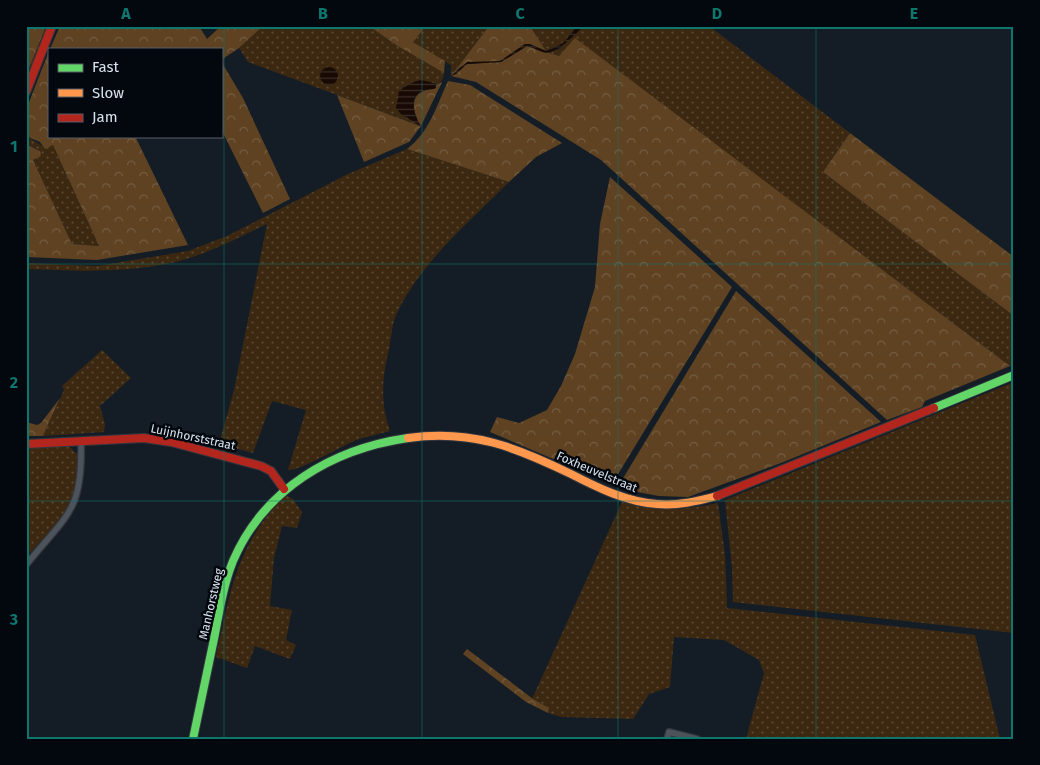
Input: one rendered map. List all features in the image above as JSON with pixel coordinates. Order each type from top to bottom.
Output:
[{"type":"street","points":[[26,92],[52,26]]},
{"type":"street","name":"Foxheuvelstraat","points":[[284,489],[309,472],[346,452],[407,437],[432,434],[464,435],[486,438],[514,448],[630,499],[655,504],[690,502],[718,496],[1014,375]]},
{"type":"street","name":"Luijnhorststraat","points":[[26,444],[144,438],[171,442],[262,466],[271,471],[284,489]]},
{"type":"street","points":[[26,564],[72,509],[79,492],[82,470],[81,442]]},
{"type":"street","name":"Manhorstweg","points":[[193,739],[222,603],[233,562],[256,522],[284,489]]},
{"type":"street","points":[[667,739],[669,732],[697,739]]},
{"type":"shaded area","points":[[46,26],[52,26],[26,87],[26,76]]},
{"type":"shaded area","points":[[263,26],[369,26],[396,45],[444,73],[443,77],[436,85],[434,83],[403,87],[396,108],[401,114],[421,126],[248,62],[239,48]]},
{"type":"shaded area","points":[[426,26],[489,26],[451,76],[451,65],[413,42]]},
{"type":"shaded area","points":[[530,26],[577,26],[562,44],[546,51]]},
{"type":"shaded area","points":[[577,26],[583,26],[566,42],[551,52],[545,53],[527,46],[501,62],[467,64],[451,76],[467,62],[500,61],[525,44],[546,51],[551,50],[564,42]]},
{"type":"shaded area","points":[[583,26],[709,26],[850,133],[823,172],[1014,316],[1014,365],[1010,366],[575,39],[559,56],[547,53],[559,49]]},
{"type":"shaded area","points":[[329,67],[335,70],[338,76],[335,82],[329,85],[323,82],[320,76],[323,70]]},
{"type":"shaded area","points":[[421,80],[434,83],[436,88],[422,91],[415,98],[415,112],[421,126],[401,114],[396,108],[399,91],[413,82]]},
{"type":"shaded area","points":[[26,136],[44,147],[53,145],[99,246],[72,244],[33,160],[41,156],[39,150],[26,144]]},
{"type":"shaded area","points":[[407,149],[509,182],[432,260],[406,296],[396,315],[383,390],[383,400],[390,431],[359,439],[294,469],[288,470],[306,410],[272,401],[253,453],[219,444],[234,390],[267,224],[208,251],[171,263],[117,270],[26,269],[26,263],[97,266],[188,251],[227,236],[348,174]]},
{"type":"shaded area","points":[[102,350],[131,378],[100,406],[105,424],[104,432],[43,436],[64,390],[62,386]]},
{"type":"shaded area","points":[[1014,382],[1014,633],[733,602],[732,568],[725,500]]},
{"type":"shaded area","points":[[69,446],[79,456],[78,484],[75,495],[64,514],[26,557],[26,447]]},
{"type":"shaded area","points":[[285,495],[293,499],[302,512],[297,528],[282,526],[274,558],[270,606],[292,610],[286,640],[296,645],[290,659],[255,646],[247,668],[216,657],[226,610],[237,570],[245,552],[268,514]]},
{"type":"shaded area","points":[[622,502],[658,509],[694,507],[718,503],[725,555],[727,608],[975,635],[1000,739],[746,739],[764,673],[759,660],[724,640],[674,637],[670,687],[649,694],[633,719],[561,717],[548,713],[549,708],[532,699]]},
{"type":"green space","points":[[26,26],[46,26],[26,76]]},
{"type":"green space","points":[[60,26],[199,26],[207,39],[221,26],[263,26],[239,48],[222,59],[222,48],[50,48]]},
{"type":"green space","points":[[369,26],[426,26],[413,42],[445,61],[444,73],[396,45]]},
{"type":"green space","points":[[489,26],[530,26],[546,51],[530,44],[525,44],[505,59],[490,63],[501,62],[527,46],[559,56],[575,38],[1010,366],[925,401],[922,407],[887,420],[601,160],[476,82],[451,76]],"holes":[[[471,62],[488,63],[467,64],[452,76],[465,64]]]},
{"type":"green space","points":[[48,54],[48,138],[136,138],[188,245],[97,260],[26,257],[26,144],[40,151],[41,156],[33,160],[72,244],[99,246],[53,145],[45,149],[40,142],[26,136],[26,110]]},
{"type":"green space","points":[[222,63],[243,98],[290,199],[263,213],[222,131]]},
{"type":"green space","points":[[448,81],[470,85],[562,143],[536,157],[509,182],[407,149],[427,127]]},
{"type":"green space","points":[[442,82],[421,126],[409,142],[364,162],[337,95],[420,126],[415,112],[414,101],[421,92],[436,88],[436,85]]},
{"type":"green space","points":[[850,133],[1014,257],[1014,316],[823,172]]},
{"type":"green space","points":[[610,177],[732,287],[612,484],[490,432],[497,417],[519,423],[547,410],[561,386],[575,354],[595,287],[600,224]]},
{"type":"green space","points":[[736,291],[881,422],[781,463],[688,497],[659,496],[637,492],[619,485]]},
{"type":"green space","points":[[60,398],[43,436],[26,436],[26,422],[37,425],[41,423]]},
{"type":"green space","points":[[467,649],[533,699],[549,708],[548,713],[526,702],[463,654]]},
{"type":"traffic: fast","points":[[934,408],[1014,375]]},
{"type":"traffic: fast","points":[[193,739],[224,590],[233,561],[246,535],[282,493],[327,463],[380,443],[408,438]]},
{"type":"traffic: slow","points":[[408,438],[452,436],[493,442],[551,464],[613,493],[646,503],[680,504],[717,496]]},
{"type":"traffic: jam","points":[[26,92],[52,26]]},
{"type":"traffic: jam","points":[[717,496],[934,408]]},
{"type":"traffic: jam","points":[[26,444],[144,438],[171,442],[261,466],[271,471],[284,489]]}]
